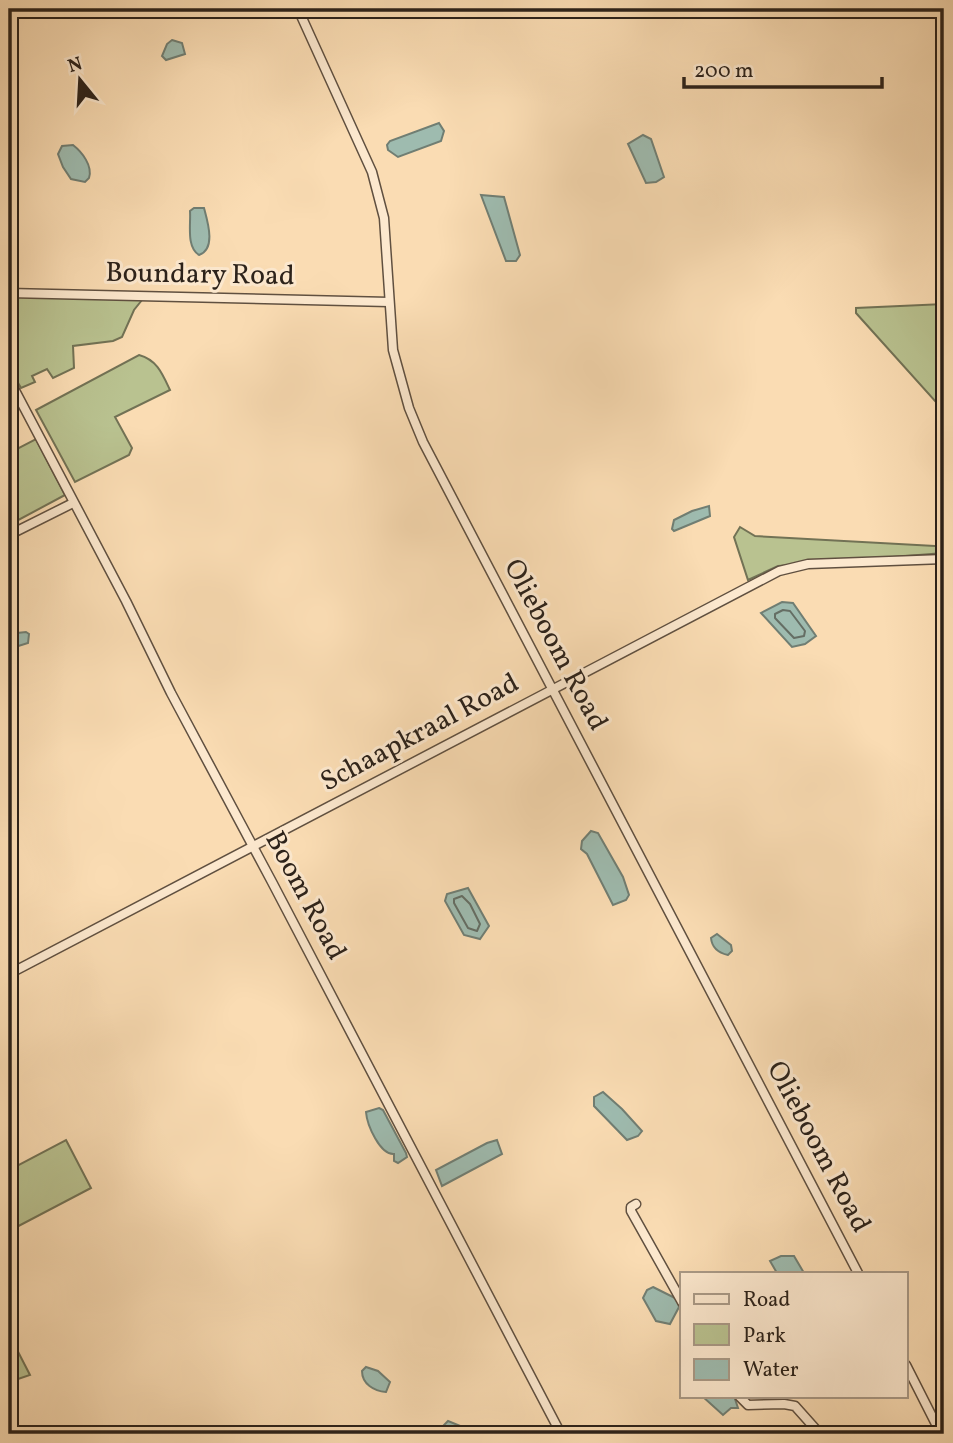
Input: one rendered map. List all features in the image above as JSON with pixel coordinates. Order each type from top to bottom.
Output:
[{"type":"street","name":"Olieboom Road","points":[[299,9],[372,172],[384,218],[393,350],[409,408],[428,452],[857,1272]]},
{"type":"street","name":"Boundary Road","points":[[9,293],[390,302]]},
{"type":"street","name":"Boom Road","points":[[9,379],[126,601],[170,693],[561,1434]]},
{"type":"street","points":[[9,535],[73,503]]},
{"type":"street","name":"Schaapkraal Road","points":[[9,974],[779,571],[808,564],[944,559]]},
{"type":"street","points":[[636,1204],[631,1211],[680,1298]]},
{"type":"street","points":[[908,1370],[942,1434]]},
{"type":"street","points":[[741,1398],[748,1405],[784,1404],[798,1408],[820,1434]]},
{"type":"green space","points":[[9,295],[142,300],[134,310],[122,337],[113,341],[73,346],[74,368],[53,378],[47,369],[32,376],[35,382],[21,388],[9,367]]},
{"type":"green space","points":[[944,304],[944,411],[856,313],[856,308]]},
{"type":"green space","points":[[139,355],[155,364],[170,390],[115,417],[132,448],[129,455],[75,482],[36,410]]},
{"type":"green space","points":[[36,439],[65,495],[9,525],[9,453]]},
{"type":"green space","points":[[740,527],[755,536],[935,546],[944,541],[944,553],[778,566],[748,580],[734,537]]},
{"type":"green space","points":[[66,1140],[91,1188],[9,1231],[9,1170]]},
{"type":"green space","points":[[12,1340],[30,1375],[9,1382],[9,1341]]},
{"type":"water","points":[[172,40],[182,43],[185,54],[166,60],[162,56],[167,44]]},
{"type":"water","points":[[439,123],[444,131],[441,141],[398,157],[388,150],[390,141]]},
{"type":"water","points":[[643,135],[651,139],[664,177],[656,182],[646,183],[628,144]]},
{"type":"water","points":[[73,145],[88,164],[90,173],[85,182],[71,179],[58,154],[62,146]]},
{"type":"water","points":[[481,195],[504,197],[520,255],[516,261],[506,261]]},
{"type":"water","points":[[204,208],[209,228],[208,247],[199,255],[192,247],[190,235],[190,211]]},
{"type":"water","points":[[709,506],[710,516],[674,531],[672,529],[674,520]]},
{"type":"water","points":[[782,602],[793,603],[816,636],[805,644],[792,647],[761,613]]},
{"type":"water","points":[[17,633],[29,634],[28,643],[15,647],[9,639]]},
{"type":"water","points":[[591,831],[598,833],[623,877],[629,895],[626,900],[613,905],[587,854],[581,849],[582,841]]},
{"type":"water","points":[[468,888],[489,926],[480,939],[464,935],[445,901],[447,894]]},
{"type":"water","points":[[717,934],[731,945],[732,951],[728,955],[714,948],[711,938]]},
{"type":"water","points":[[603,1092],[642,1131],[638,1136],[627,1140],[594,1106],[594,1097]]},
{"type":"water","points":[[379,1108],[383,1110],[406,1153],[407,1157],[398,1163],[394,1161],[394,1154],[379,1145],[369,1124],[366,1112]]},
{"type":"water","points":[[497,1140],[502,1154],[442,1186],[436,1170]]},
{"type":"water","points":[[781,1256],[794,1256],[803,1272],[776,1272],[770,1261]]},
{"type":"water","points":[[653,1287],[677,1299],[679,1307],[670,1324],[656,1321],[643,1298],[647,1290]]},
{"type":"water","points":[[366,1367],[378,1371],[390,1382],[386,1392],[366,1383],[362,1371]]},
{"type":"water","points":[[704,1398],[735,1398],[738,1408],[731,1408],[723,1415]]},
{"type":"water","points":[[448,1421],[463,1427],[470,1434],[444,1434],[443,1426]]}]
